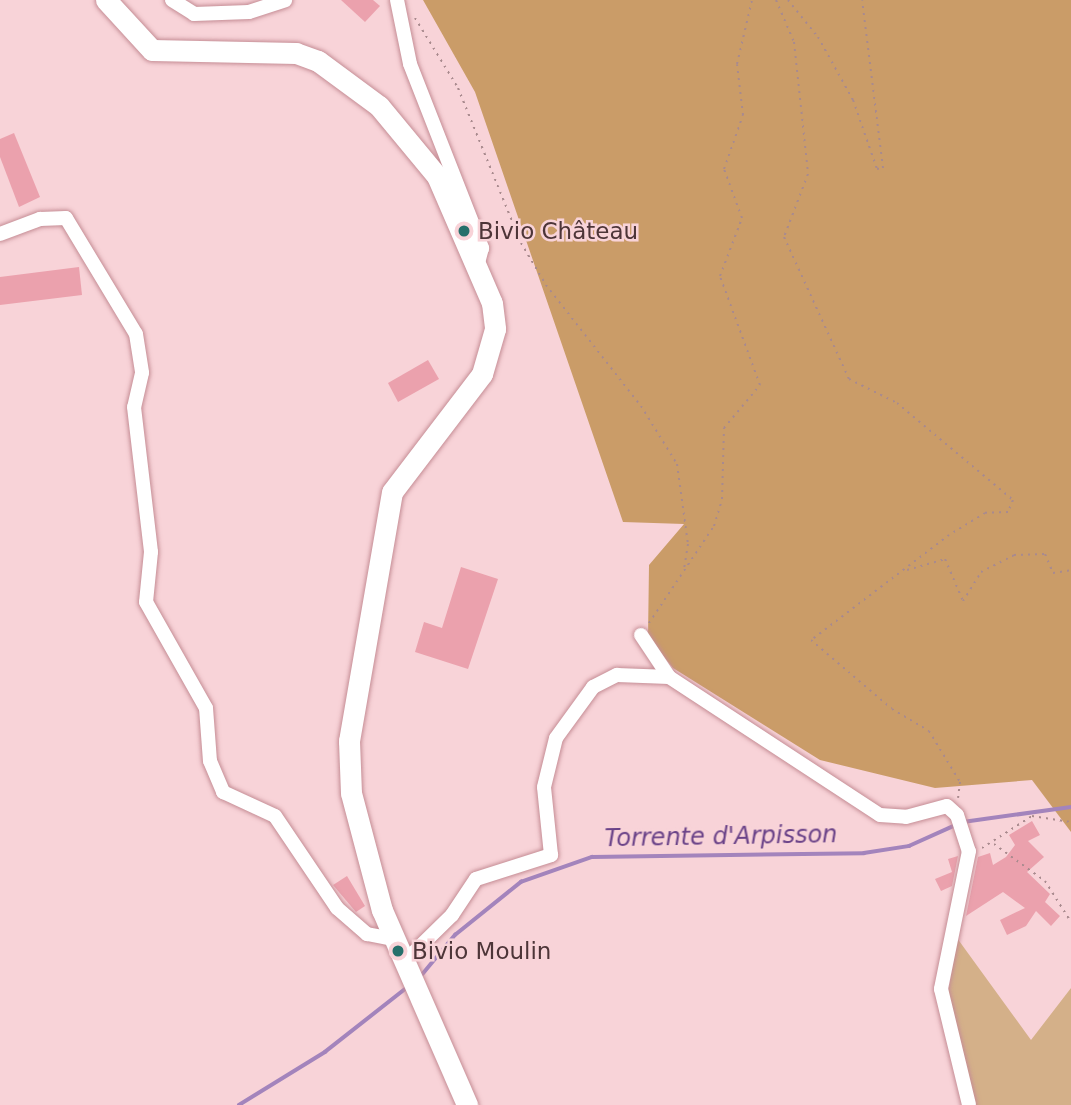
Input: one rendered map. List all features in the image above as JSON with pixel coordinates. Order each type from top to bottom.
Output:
[{"type":"main road","points":[[106,0],[152,50],[296,53],[353,86],[417,148],[478,263],[492,303],[491,355],[469,394],[392,492],[356,688],[351,793],[393,939],[467,1105]]},
{"type":"street","points":[[172,0],[194,14],[249,12],[285,0]]},
{"type":"street","points":[[397,1],[410,64],[481,248],[478,263]]},
{"type":"street","points":[[0,234],[40,219],[66,218],[136,334],[142,373],[134,407],[151,552],[146,602],[205,708],[210,761],[222,792],[275,816],[337,908],[367,934],[393,939]]},
{"type":"street","points":[[641,635],[668,677],[880,815],[958,817],[969,851],[941,989],[968,1105]]},
{"type":"street","points":[[405,967],[452,915],[476,879],[551,855],[544,787],[553,750],[593,687],[617,675],[668,677]]},
{"type":"path","points":[[641,635],[715,526],[722,499],[724,428],[760,386],[720,276],[742,218],[723,169],[743,115],[737,64],[752,0]]},
{"type":"path","points":[[776,0],[794,42],[808,174],[783,237],[849,379],[897,403],[1013,500],[1008,512],[985,513],[811,640],[892,709],[929,731],[960,782],[958,817]]},
{"type":"path","points":[[788,0],[818,37],[853,100],[877,169],[883,167],[862,0]]},
{"type":"path","points":[[397,1],[409,7],[458,88],[521,243],[546,285],[641,406],[677,464],[687,533],[684,570]]},
{"type":"path","points":[[903,571],[945,559],[963,601],[981,572],[1014,555],[1045,554],[1053,573],[1071,570]]},
{"type":"path","points":[[1071,822],[1032,816],[993,843],[1045,881],[1071,922]]},
{"type":"shaded area","points":[[423,0],[1071,0],[1071,832],[1032,780],[935,788],[820,760],[673,668],[648,637],[649,565],[684,524],[623,522],[475,92]]},
{"type":"shaded area","points":[[957,938],[1031,1040],[1071,988],[1071,1105],[973,1105],[948,994]]},
{"type":"building","points":[[341,0],[373,0],[380,6],[365,22]]},
{"type":"building","points":[[14,133],[40,197],[19,207],[0,157],[0,139]]},
{"type":"building","points":[[79,267],[82,295],[0,305],[0,277]]},
{"type":"building","points":[[428,360],[439,379],[398,402],[388,383]]},
{"type":"building","points":[[461,567],[498,579],[468,669],[415,652],[424,622],[442,628]]},
{"type":"building","points":[[1032,821],[1040,835],[1028,841],[1044,857],[1027,872],[1050,894],[1045,902],[1060,916],[1051,926],[1036,911],[1026,926],[1007,935],[1000,920],[1025,908],[1003,892],[966,916],[978,857],[990,853],[993,865],[1006,857],[1015,845],[1009,835]]},
{"type":"building","points":[[958,856],[952,886],[941,891],[935,879],[952,872],[948,859]]},
{"type":"building","points":[[347,876],[365,906],[356,912],[333,885]]},
{"type":"waterway","name":"Torrente d'Arpisson","points":[[963,822],[1071,807]]},
{"type":"waterway","name":"Torrente d'Arpisson","points":[[420,977],[455,935],[521,882],[592,857],[864,853],[909,846],[956,825]]},
{"type":"waterway","name":"Torrente d'Arpisson","points":[[239,1105],[325,1052],[409,986]]},
{"type":"place","name":"Bivio Château","points":[[464,231]]},
{"type":"place","name":"Bivio Moulin","points":[[398,951]]}]
